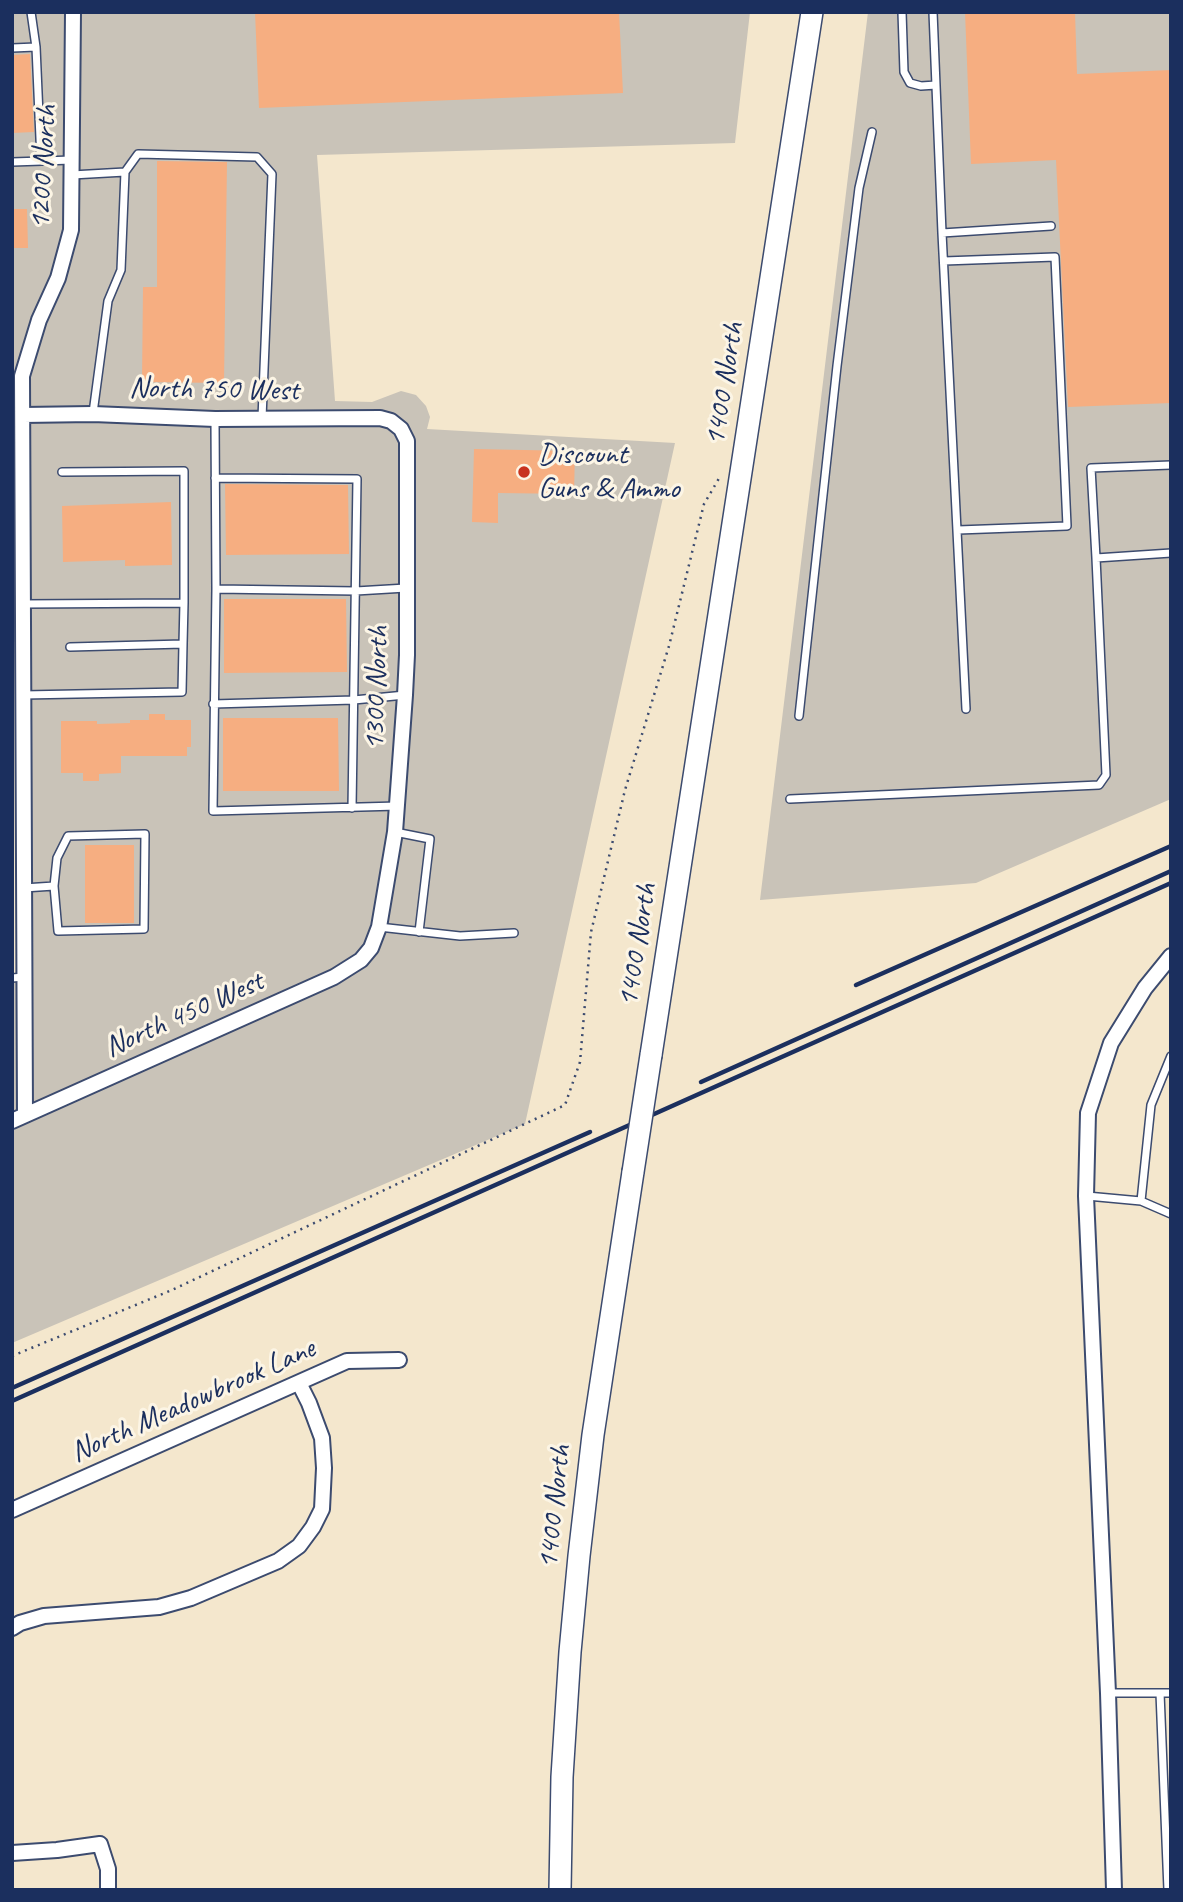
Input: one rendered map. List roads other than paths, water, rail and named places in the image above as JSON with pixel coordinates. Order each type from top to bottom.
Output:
[{"type":"main road","name":"1400 North","points":[[560,1890],[562,1777],[579,1556],[593,1435],[812,12]]},
{"type":"street","name":"1200 North","points":[[18,1118],[18,977],[24,888],[23,695],[17,642],[22,604],[23,415],[17,376],[58,278],[71,230],[73,12]]},
{"type":"street","name":"North 750 West","points":[[23,415],[93,414],[215,419],[380,418],[391,421],[401,429]]},
{"type":"street","name":"1300 North","points":[[371,948],[379,927],[395,832],[405,695],[408,441],[401,429]]},
{"type":"street","name":"North 450 West","points":[[18,1118],[334,977],[361,960],[371,948]]},
{"type":"street","points":[[1114,1890],[1086,1196],[1088,1113],[1111,1043],[1145,988],[1169,963]]},
{"type":"street","name":"North Meadowbrook Lane","points":[[12,1510],[347,1362],[399,1360]]},
{"type":"street","points":[[12,1628],[44,1616],[159,1607],[191,1598],[278,1560],[299,1546],[322,1509],[324,1468],[322,1438],[299,1383]]},
{"type":"street","points":[[12,1853],[100,1844],[108,1869],[108,1890]]},
{"type":"lane","points":[[31,12],[36,47],[41,161]]},
{"type":"lane","points":[[902,12],[904,72],[911,83],[921,86],[936,85]]},
{"type":"lane","points":[[933,12],[966,709]]},
{"type":"lane","points":[[12,48],[36,47]]},
{"type":"lane","points":[[799,716],[836,366],[859,188],[872,132]]},
{"type":"lane","points":[[93,414],[107,301],[121,270],[125,172],[138,154],[257,157],[272,174],[262,418]]},
{"type":"lane","points":[[12,162],[41,161],[125,172]]},
{"type":"lane","points":[[942,233],[1051,226]]},
{"type":"lane","points":[[944,261],[1055,257],[1067,526],[958,530]]},
{"type":"lane","points":[[215,419],[213,811],[398,806]]},
{"type":"lane","points":[[790,799],[1099,785],[1106,775],[1091,468],[1171,465]]},
{"type":"lane","points":[[23,695],[182,692],[184,471],[62,472]]},
{"type":"lane","points":[[215,478],[357,479],[352,808]]},
{"type":"lane","points":[[1096,558],[1171,553]]},
{"type":"lane","points":[[216,589],[356,591],[406,588]]},
{"type":"lane","points":[[22,604],[184,603]]},
{"type":"lane","points":[[70,647],[183,644]]},
{"type":"lane","points":[[213,704],[354,700],[405,695]]},
{"type":"lane","points":[[395,832],[430,839],[419,932]]},
{"type":"lane","points":[[145,834],[144,929],[58,930],[54,886],[57,858],[68,836],[145,834]]},
{"type":"lane","points":[[24,888],[54,886]]},
{"type":"lane","points":[[379,927],[460,936],[514,933]]},
{"type":"lane","points":[[1140,1201],[1151,1105],[1171,1056]]},
{"type":"lane","points":[[1086,1196],[1140,1201],[1171,1214]]},
{"type":"lane","points":[[1108,1693],[1171,1693]]},
{"type":"lane","points":[[1160,1693],[1168,1890]]},
{"type":"railway","points":[[856,985],[1171,846]]},
{"type":"railway","points":[[701,1082],[1171,871]]},
{"type":"railway","points":[[12,1401],[1171,883]]},
{"type":"railway","points":[[12,1388],[590,1132]]},
{"type":"place","name":"Discount Guns & Ammo","points":[[524,472]]}]
